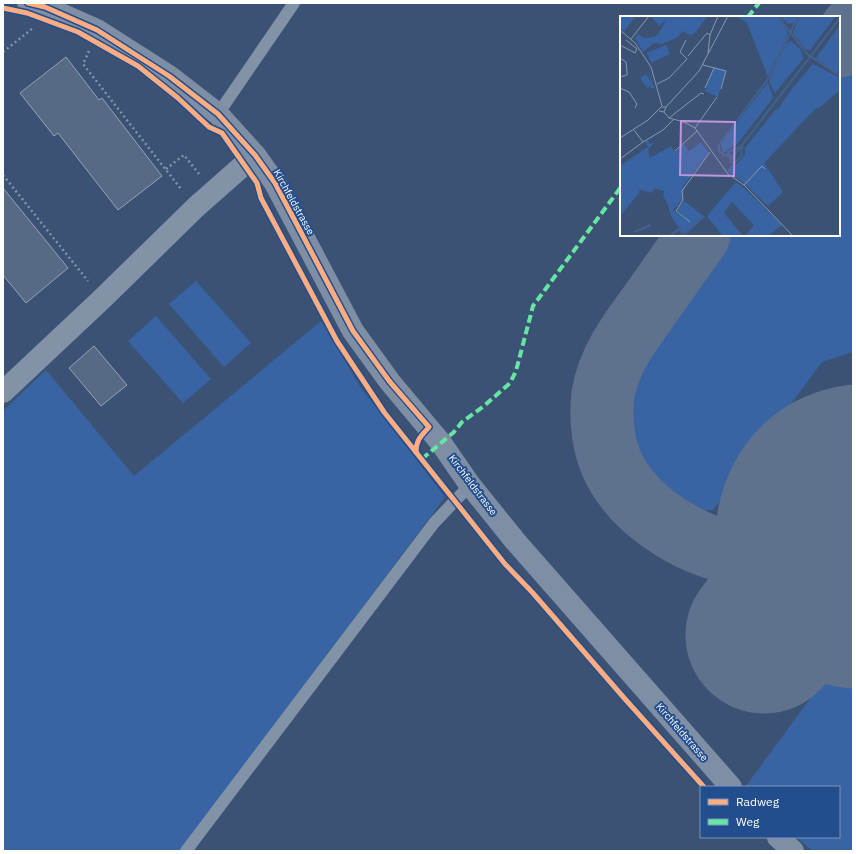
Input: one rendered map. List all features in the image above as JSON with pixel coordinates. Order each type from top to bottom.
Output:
[{"type":"street","name":"Kirchfeldstrasse","points":[[37,5],[97,30],[169,76],[218,114],[255,155],[275,183],[353,331],[390,382],[441,443],[470,485],[526,553],[730,786]]},
{"type":"street","points":[[3,392],[102,299],[196,207],[255,155]]},
{"type":"street","points":[[779,838],[793,851]]},
{"type":"lane","points":[[218,114],[294,3]]},
{"type":"lane","points":[[186,851],[434,523],[470,485]]},
{"type":"path","points":[[3,52],[34,28],[37,5]]},
{"type":"path","points":[[97,30],[83,64],[184,192]]},
{"type":"path","points":[[166,169],[184,155],[201,176]]},
{"type":"path","points":[[3,175],[89,283]]},
{"type":"shaded area","points":[[853,62],[853,352],[822,362],[713,510],[695,508],[669,494],[657,485],[646,474],[629,448],[621,418],[621,401],[628,370],[632,360],[723,236],[840,236],[840,80]]},
{"type":"shaded area","points":[[196,281],[251,343],[224,367],[169,304]]},
{"type":"shaded area","points":[[156,316],[211,379],[183,403],[128,341]]},
{"type":"shaded area","points":[[321,321],[361,388],[445,497],[181,851],[3,851],[3,411],[46,370],[134,476]]},
{"type":"shaded area","points":[[853,679],[853,851],[813,851],[797,838],[840,838],[840,786],[746,786],[823,681]]},
{"type":"building","points":[[66,57],[99,100],[102,98],[162,176],[118,210],[58,133],[54,136],[20,93]]},
{"type":"building","points":[[3,188],[68,268],[26,303],[3,275]]},
{"type":"building","points":[[94,346],[127,385],[101,406],[69,368]]},
{"type":"taxiway","points":[[840,45],[853,27]]},
{"type":"taxiway","points":[[698,236],[630,332],[616,356],[606,381],[602,404],[602,424],[605,444],[615,471],[625,487],[638,502],[654,516],[671,528],[690,538],[709,546],[728,551],[755,553],[785,548],[805,542],[822,533],[853,509]]},
{"type":"taxiway","points":[[853,416],[828,421],[807,431],[788,445],[772,462],[760,481],[752,503],[747,527],[747,552],[750,567],[759,591],[776,616],[790,631],[818,648],[835,654],[853,657]]},
{"type":"runway","points":[[764,635],[853,520]]},
{"type":"marked path","points":[[749,16],[759,3]]},
{"type":"marked path","points":[[422,459],[454,432],[462,422],[484,406],[510,383],[516,371],[533,306],[620,188]]},
{"type":"cycle path","points":[[28,3],[45,7],[97,30],[169,76],[218,114],[255,155],[275,183],[353,331],[390,382],[429,427],[418,441],[416,452]]},
{"type":"cycle path","points":[[3,8],[27,13],[78,32],[138,66],[178,98],[209,127],[222,133],[257,183],[261,198],[337,341],[384,412],[505,564],[532,592],[703,786]]}]
